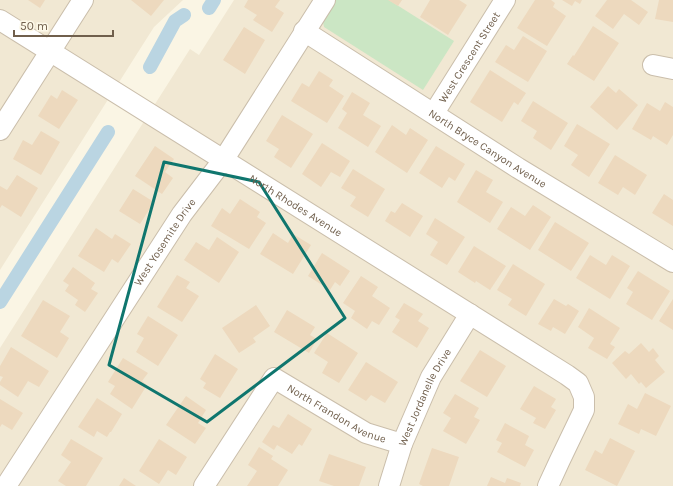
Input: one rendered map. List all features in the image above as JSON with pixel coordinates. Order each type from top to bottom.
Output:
[{"type":"street","points":[[0,130],[83,0]]},
{"type":"street","name":"West Yosemite Drive","points":[[6,486],[182,214],[224,159],[324,0]]},
{"type":"street","name":"West Crescent Street","points":[[434,114],[505,0]]},
{"type":"street","name":"North Rhodes Avenue","points":[[0,20],[224,159],[578,383],[584,397],[584,410],[548,486]]},
{"type":"street","name":"North Bryce Canyon Avenue","points":[[304,31],[518,168],[673,262]]},
{"type":"street","points":[[654,65],[673,70]]},
{"type":"street","name":"West Jordanelle Drive","points":[[389,486],[402,444],[431,377],[470,314]]},
{"type":"street","name":"North Frandon Avenue","points":[[204,486],[274,378],[366,433],[402,444]]},
{"type":"highlighted area","points":[[164,162],[259,182],[345,318],[207,422],[109,365]]},
{"type":"shaded area","points":[[0,0],[183,0],[154,27],[0,270]]},
{"type":"shaded area","points":[[234,0],[673,0],[673,486],[0,486],[0,348],[190,49],[199,55]]},
{"type":"green space","points":[[333,0],[389,0],[454,41],[423,90],[324,27],[322,17]]},
{"type":"building","points":[[28,0],[45,0],[40,8]]},
{"type":"building","points":[[131,0],[164,0],[151,16]]},
{"type":"building","points":[[248,0],[280,0],[275,7],[284,13],[272,32],[253,20],[257,15],[244,7]]},
{"type":"building","points":[[388,0],[402,0],[398,6]]},
{"type":"building","points":[[430,0],[459,0],[467,5],[448,35],[420,17]]},
{"type":"building","points":[[535,0],[551,0],[555,3],[553,7],[566,16],[547,46],[517,28]]},
{"type":"building","points":[[562,0],[582,0],[580,4],[575,1],[572,6]]},
{"type":"building","points":[[607,0],[631,0],[648,12],[639,25],[624,14],[613,29],[595,16]]},
{"type":"building","points":[[659,0],[673,0],[673,22],[655,19]]},
{"type":"building","points":[[593,26],[619,43],[594,81],[567,64],[573,55],[574,56]]},
{"type":"building","points":[[244,27],[265,40],[245,74],[223,60]]},
{"type":"building","points":[[523,36],[547,51],[528,82],[495,62],[506,45],[514,50]]},
{"type":"building","points":[[490,70],[526,93],[518,105],[514,102],[502,122],[470,102]]},
{"type":"building","points":[[319,71],[333,80],[329,86],[344,96],[327,123],[291,101],[302,83],[309,87]]},
{"type":"building","points":[[608,86],[616,93],[619,89],[638,105],[617,130],[590,107]]},
{"type":"building","points":[[62,90],[78,100],[59,129],[38,116],[51,95],[57,99]]},
{"type":"building","points":[[352,92],[370,103],[363,115],[381,126],[368,147],[338,128],[347,113],[342,109]]},
{"type":"building","points":[[533,101],[568,123],[551,150],[533,138],[537,131],[521,121]]},
{"type":"building","points":[[665,102],[673,107],[673,135],[667,145],[653,136],[651,140],[632,129],[647,103],[660,111]]},
{"type":"building","points":[[282,115],[313,134],[291,168],[274,157],[279,149],[266,141]]},
{"type":"building","points":[[577,124],[610,144],[589,177],[571,165],[578,155],[564,146]]},
{"type":"building","points":[[392,125],[406,135],[410,128],[428,140],[407,173],[375,152]]},
{"type":"building","points":[[41,131],[60,142],[41,175],[13,159],[23,140],[32,145]]},
{"type":"building","points":[[322,143],[350,161],[340,177],[331,172],[321,187],[302,174]]},
{"type":"building","points":[[155,146],[174,159],[165,172],[173,178],[162,194],[135,176]]},
{"type":"building","points":[[436,146],[465,164],[455,181],[449,177],[442,188],[419,173]]},
{"type":"building","points":[[615,155],[647,175],[635,195],[623,187],[618,195],[598,183]]},
{"type":"building","points":[[353,169],[385,189],[368,217],[350,206],[356,197],[341,188]]},
{"type":"building","points":[[476,170],[493,180],[486,192],[503,202],[490,223],[457,202]]},
{"type":"building","points":[[17,175],[38,188],[21,217],[2,205],[0,208],[0,186],[7,190]]},
{"type":"building","points":[[133,189],[154,202],[140,224],[119,211]]},
{"type":"building","points":[[664,194],[673,200],[673,226],[652,213]]},
{"type":"building","points":[[240,199],[260,212],[257,217],[266,223],[249,249],[211,226],[222,208],[230,214]]},
{"type":"building","points":[[402,203],[423,216],[410,237],[385,221],[391,211],[395,213]]},
{"type":"building","points":[[533,205],[551,217],[530,250],[497,229],[511,207],[525,216]]},
{"type":"building","points":[[435,218],[465,237],[447,265],[430,255],[438,242],[426,234]]},
{"type":"building","points":[[555,222],[589,243],[571,271],[538,250]]},
{"type":"building","points":[[96,228],[112,239],[115,234],[131,244],[118,263],[112,259],[104,272],[78,256]]},
{"type":"building","points":[[273,233],[288,243],[293,234],[311,245],[293,274],[260,254]]},
{"type":"building","points":[[217,237],[239,252],[219,283],[184,260],[196,242],[209,250]]},
{"type":"building","points":[[474,246],[506,266],[490,290],[476,281],[475,283],[458,272]]},
{"type":"building","points":[[322,253],[350,271],[340,286],[335,282],[330,290],[308,276]]},
{"type":"building","points":[[590,255],[606,265],[612,255],[630,266],[610,299],[576,278]]},
{"type":"building","points":[[513,264],[545,284],[526,316],[508,305],[512,299],[497,290]]},
{"type":"building","points":[[73,267],[95,283],[91,289],[98,293],[85,312],[75,305],[78,300],[65,291],[69,285],[63,281]]},
{"type":"building","points":[[638,271],[670,291],[652,320],[626,304],[633,292],[627,288]]},
{"type":"building","points":[[177,275],[190,282],[186,288],[199,296],[182,322],[157,307]]},
{"type":"building","points":[[361,276],[378,287],[372,296],[390,308],[379,325],[372,321],[367,329],[351,318],[355,311],[343,303]]},
{"type":"building","points":[[554,299],[566,306],[568,304],[579,311],[565,334],[553,327],[551,331],[538,324]]},
{"type":"building","points":[[673,299],[673,330],[659,321]]},
{"type":"building","points":[[43,300],[70,316],[60,332],[69,338],[57,358],[21,336]]},
{"type":"building","points":[[404,303],[423,314],[418,321],[429,328],[417,348],[392,332],[400,320],[395,317]]},
{"type":"building","points":[[256,305],[270,326],[253,338],[256,342],[239,353],[222,328]]},
{"type":"building","points":[[589,308],[620,328],[610,344],[615,347],[607,359],[588,348],[594,338],[578,327]]},
{"type":"building","points":[[287,310],[315,327],[310,335],[317,339],[309,353],[274,332]]},
{"type":"building","points":[[148,316],[178,335],[158,366],[136,352],[144,338],[137,334]]},
{"type":"building","points":[[327,333],[358,353],[339,383],[322,373],[328,362],[314,353]]},
{"type":"building","points":[[641,343],[649,352],[653,348],[659,356],[655,360],[665,372],[646,388],[641,382],[639,384],[631,374],[626,379],[612,363],[625,351],[629,354]]},
{"type":"building","points":[[11,347],[49,371],[39,387],[28,381],[18,397],[0,385],[3,377],[0,376],[0,366]]},
{"type":"building","points":[[480,350],[506,366],[487,397],[460,381]]},
{"type":"building","points":[[215,354],[238,369],[220,398],[203,388],[206,383],[200,379]]},
{"type":"building","points":[[123,358],[148,373],[142,381],[147,385],[132,409],[110,394],[115,386],[108,382]]},
{"type":"building","points":[[366,362],[398,382],[385,403],[371,395],[366,401],[348,390]]},
{"type":"building","points":[[534,386],[556,399],[551,407],[556,410],[545,429],[533,423],[536,418],[520,409]]},
{"type":"building","points":[[645,393],[671,406],[656,436],[641,429],[639,434],[618,424],[628,404],[637,409]]},
{"type":"building","points":[[455,394],[479,408],[474,417],[480,420],[466,444],[443,431],[451,418],[443,413]]},
{"type":"building","points":[[186,396],[206,410],[198,423],[206,428],[195,444],[166,425]]},
{"type":"building","points":[[97,398],[122,414],[107,437],[97,431],[94,437],[78,427]]},
{"type":"building","points":[[0,399],[23,413],[12,430],[2,424],[0,427]]},
{"type":"building","points":[[288,414],[312,429],[302,446],[299,444],[292,454],[277,445],[274,450],[262,442],[273,425],[279,428]]},
{"type":"building","points":[[505,423],[529,436],[525,445],[534,450],[525,467],[497,452],[502,443],[496,440]]},
{"type":"building","points":[[610,438],[635,451],[617,486],[585,470],[595,450],[602,454]]},
{"type":"building","points":[[71,439],[103,458],[86,486],[66,486],[58,481],[71,462],[61,455]]},
{"type":"building","points":[[159,439],[187,457],[176,475],[168,470],[159,484],[139,471]]},
{"type":"building","points":[[259,447],[273,456],[271,459],[288,470],[278,486],[247,486],[257,471],[248,465]]},
{"type":"building","points":[[432,448],[459,457],[449,486],[423,486],[419,484]]},
{"type":"building","points":[[329,454],[366,467],[359,486],[334,486],[319,481]]},
{"type":"building","points":[[491,477],[505,483],[507,478],[521,483],[520,486],[487,486]]},
{"type":"building","points":[[124,478],[136,486],[119,486]]},
{"type":"waterway","points":[[209,8],[214,0]]},
{"type":"waterway","points":[[150,67],[175,21],[184,15]]},
{"type":"waterway","points":[[0,302],[108,132]]}]
